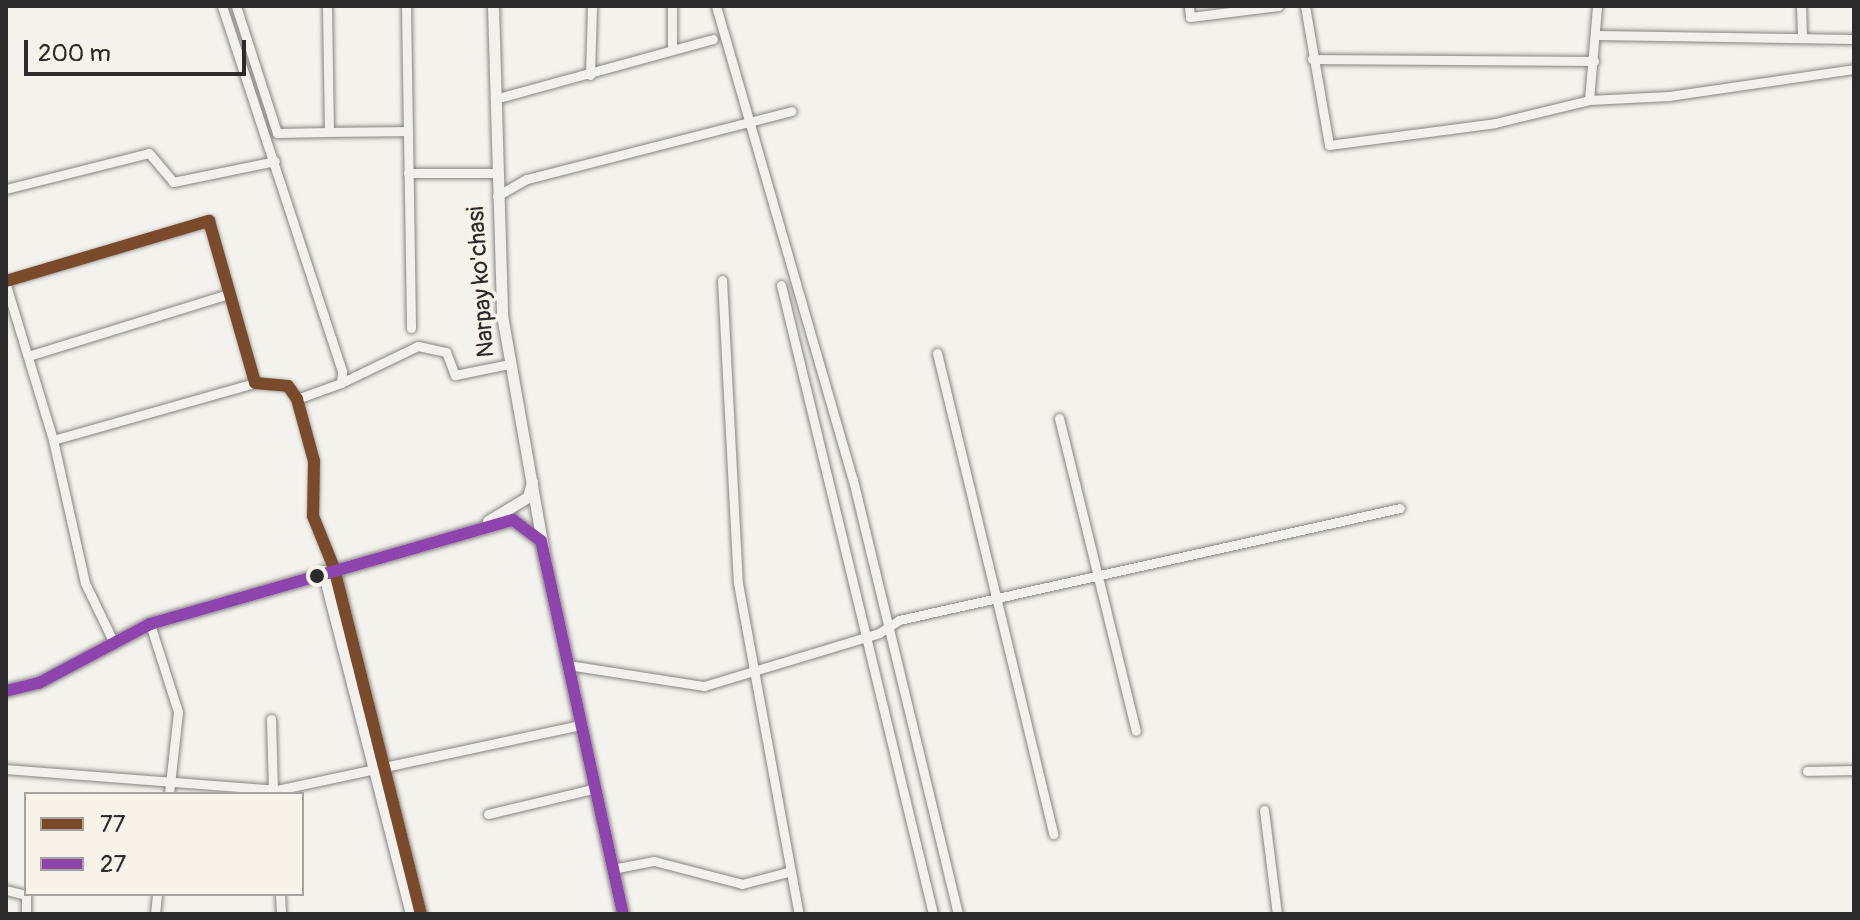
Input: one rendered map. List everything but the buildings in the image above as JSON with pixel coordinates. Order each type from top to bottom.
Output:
[{"type":"main road","points":[[6,691],[39,683],[150,624],[488,521],[524,524],[544,552],[579,725],[623,914]]},
{"type":"street","points":[[222,6],[275,161],[341,383]]},
{"type":"street","points":[[236,6],[277,133],[408,131]]},
{"type":"street","points":[[327,6],[329,132]]},
{"type":"street","points":[[406,6],[411,328]]},
{"type":"street","name":"Narpay ko'chasi","points":[[493,6],[497,196],[509,364],[532,474],[544,552]]},
{"type":"street","points":[[590,75],[592,6]]},
{"type":"street","points":[[672,6],[672,49]]},
{"type":"street","points":[[716,6],[892,625],[958,914]]},
{"type":"street","points":[[1189,6],[1190,17],[1242,8],[1278,6]]},
{"type":"street","points":[[1305,6],[1329,145],[1495,123],[1589,100],[1669,96],[1854,69]]},
{"type":"street","points":[[1589,100],[1598,35],[1597,6]]},
{"type":"street","points":[[1801,6],[1802,38]]},
{"type":"street","points":[[1598,35],[1854,39]]},
{"type":"street","points":[[495,99],[713,39]]},
{"type":"street","points":[[1312,59],[1594,61]]},
{"type":"street","points":[[497,196],[527,179],[791,111]]},
{"type":"street","points":[[6,189],[149,153],[173,182],[275,161]]},
{"type":"street","points":[[408,173],[496,173]]},
{"type":"street","points":[[114,643],[85,583],[53,440],[6,283],[209,221],[255,383]]},
{"type":"street","points":[[722,280],[735,552],[788,872],[799,914]]},
{"type":"street","points":[[781,285],[933,914]]},
{"type":"street","points":[[28,356],[228,294]]},
{"type":"street","points":[[297,399],[341,383],[418,346],[446,352],[455,375],[509,364]]},
{"type":"street","points":[[937,353],[1053,834]]},
{"type":"street","points":[[53,440],[255,383],[288,386],[297,399],[314,461],[313,516],[421,914]]},
{"type":"street","points":[[1059,418],[1136,731]]},
{"type":"street","points":[[488,521],[528,497],[532,474]]},
{"type":"street","points":[[568,665],[687,687],[754,671],[865,637],[892,625],[994,599],[1400,508]]},
{"type":"street","points":[[150,624],[178,712],[169,790]]},
{"type":"street","points":[[271,719],[275,791]]},
{"type":"street","points":[[6,769],[169,790],[275,791],[579,725]]},
{"type":"street","points":[[381,768],[411,914]]},
{"type":"street","points":[[1807,771],[1854,770]]},
{"type":"street","points":[[488,814],[593,789]]},
{"type":"street","points":[[1264,810],[1277,914]]},
{"type":"street","points":[[612,869],[654,861],[742,884],[788,872]]},
{"type":"transit line","name":"77","points":[[6,281],[209,221],[255,383],[288,386],[297,399],[314,461],[313,516],[334,568],[421,914]]},
{"type":"transit line","name":"27","points":[[6,691],[39,683],[150,624],[513,520],[541,541],[623,914]]}]
